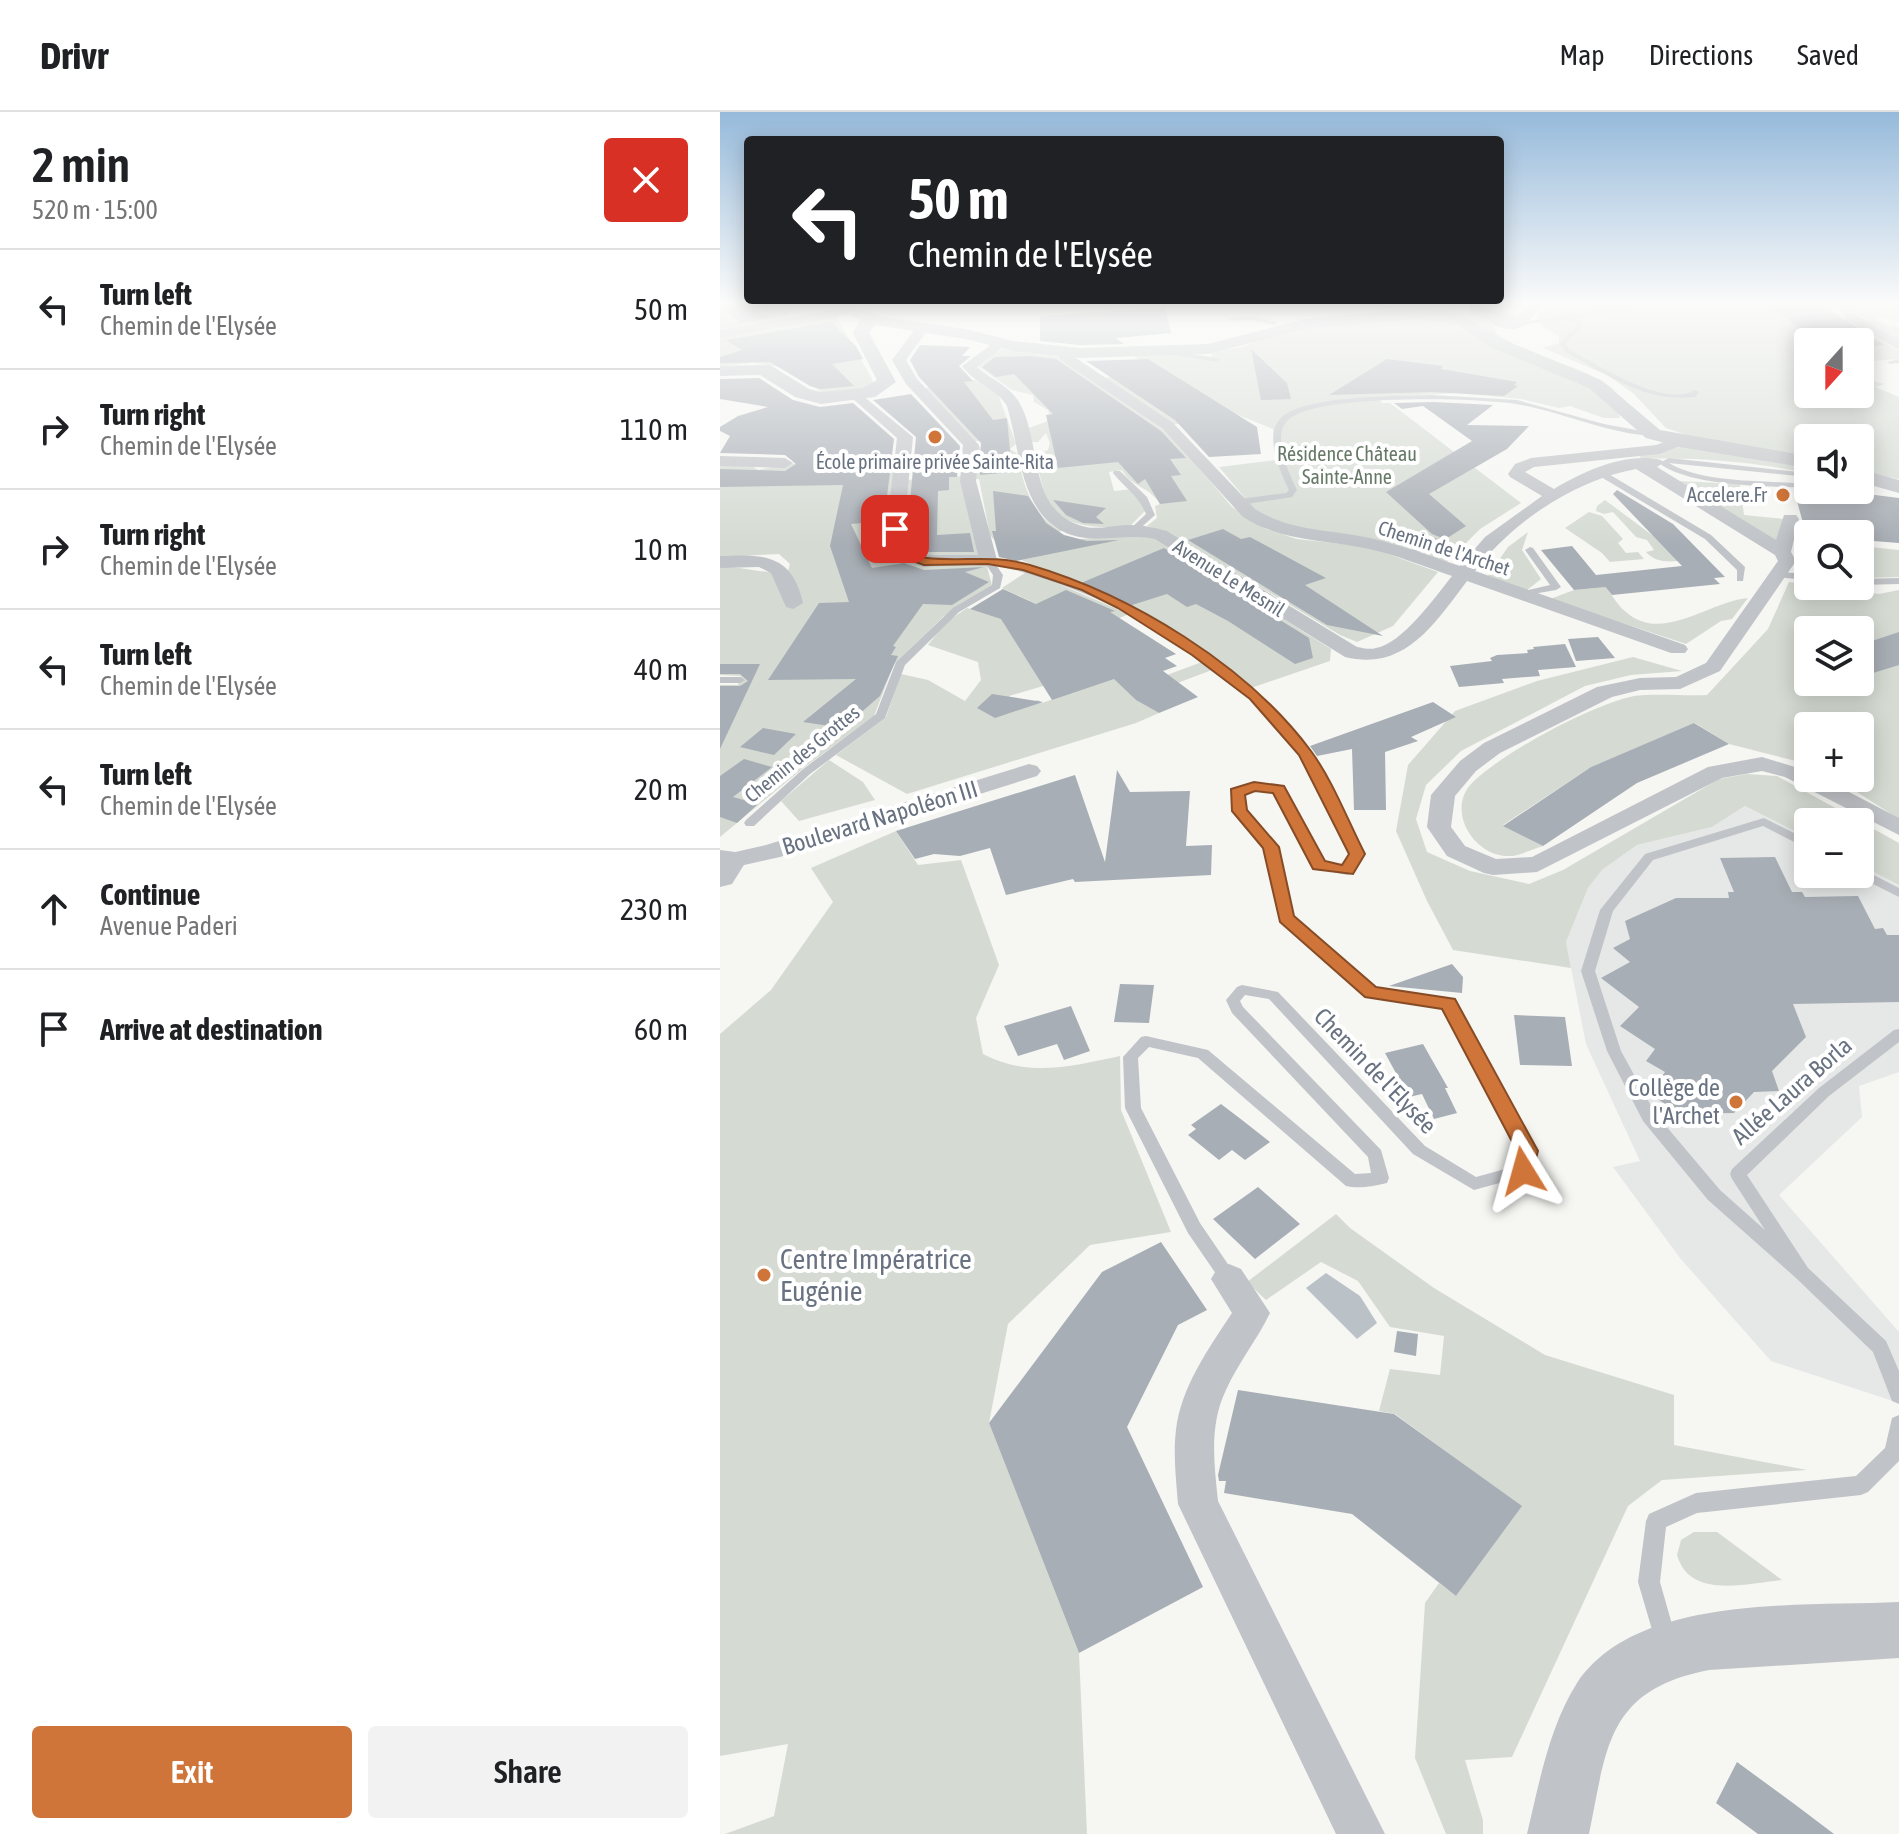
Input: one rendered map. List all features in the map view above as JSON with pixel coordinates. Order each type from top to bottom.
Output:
[{"type":"street","points":[[792,385],[811,396],[834,399],[876,390],[882,385]]},
{"type":"street","name":"Chemin des Grottes","points":[[915,385],[971,445],[968,481],[988,560]]},
{"type":"street","name":"Avenue Le Mesnil","points":[[995,385],[1013,403],[1035,493],[1052,520],[1083,532],[1133,530],[1161,535],[1352,653],[1381,654],[1400,645],[1490,541],[1553,495]]},
{"type":"street","name":"Chemin de l'Archet","points":[[1108,385],[1168,426],[1263,524],[1300,536],[1380,546],[1678,649]]},
{"type":"street","points":[[1597,385],[1650,431],[1680,441],[1794,460]]},
{"type":"street","points":[[1614,385],[1650,420],[1650,431],[1644,444],[1620,459],[1599,472],[1553,495],[1516,474],[1521,467],[1620,459],[1680,441]]},
{"type":"street","points":[[857,395],[905,437],[893,550],[924,561],[988,560]]},
{"type":"street","points":[[1620,459],[1663,463]]},
{"type":"street","points":[[1620,459],[1752,552],[1767,573]]},
{"type":"street","points":[[720,461],[785,463]]},
{"type":"street","points":[[1638,463],[1782,552],[1787,561],[1767,573],[1713,667],[1680,683],[1640,684],[1605,692],[1492,748],[1468,766],[1443,795],[1439,827],[1456,851],[1493,867],[1537,864],[1716,772],[1762,764],[1793,772],[1899,828]]},
{"type":"street","points":[[1874,479],[1899,487]]},
{"type":"street","points":[[1782,552],[1790,519]]},
{"type":"street","points":[[720,562],[757,562],[777,566],[790,582],[793,603]]},
{"type":"street","name":"Boulevard Napoléon III","points":[[724,866],[1029,771]]},
{"type":"street","points":[[1229,1279],[1252,1313],[1205,1391],[1197,1419],[1194,1455],[1198,1504],[1361,1834]]},
{"type":"street","points":[[1558,1834],[1576,1755],[1598,1703],[1612,1685],[1636,1667],[1668,1650],[1707,1639],[1899,1630]]},
{"type":"lane","points":[[1633,385],[1646,392],[1671,396],[1693,395],[1695,392]]},
{"type":"lane","points":[[1240,502],[1276,499],[1289,495],[1293,490],[1280,463],[1279,436],[1283,421],[1297,410],[1317,405],[1439,396],[1475,397],[1545,408],[1627,433],[1650,431]]},
{"type":"lane","points":[[1531,399],[1650,431]]},
{"type":"lane","points":[[1794,473],[1669,460],[1663,463],[1669,469],[1692,475],[1794,485]]},
{"type":"lane","points":[[1599,472],[1708,537],[1742,569],[1740,579]]},
{"type":"lane","points":[[1117,473],[1123,481],[1137,488],[1151,515],[1133,530]]},
{"type":"lane","points":[[1406,556],[1435,539]]},
{"type":"lane","points":[[1519,595],[1556,587],[1530,550]]},
{"type":"lane","name":"Chemin des Grottes","points":[[750,823],[806,772],[881,716],[900,664],[956,610],[997,586],[998,575],[988,560]]},
{"type":"lane","name":"Chemin de l'Elysée","points":[[988,560],[1026,567],[1071,582],[1123,606],[1229,674],[1278,721],[1306,754],[1357,854],[1347,871],[1319,865],[1279,789],[1254,786],[1237,792],[1240,811],[1271,847],[1286,918],[1371,993],[1449,1004],[1528,1151],[1523,1171],[1474,1184],[1419,1150],[1273,995],[1242,990],[1233,1000],[1237,1009],[1375,1154],[1381,1178],[1352,1181],[1203,1054],[1146,1041],[1130,1057],[1133,1108],[1194,1228],[1229,1279]]},
{"type":"lane","points":[[1767,573],[1794,576]]},
{"type":"lane","points":[[1874,582],[1899,581]]},
{"type":"lane","points":[[720,680],[740,680]]},
{"type":"lane","name":"Allée Laura Borla","points":[[1794,838],[1764,822],[1649,857],[1607,910],[1588,971],[1614,1051],[1649,1117],[1714,1195],[1880,1347],[1899,1395]]},
{"type":"lane","points":[[1874,880],[1899,893]]},
{"type":"lane","name":"Allée Laura Borla","points":[[1802,1273],[1738,1174],[1824,1092],[1899,1034]]},
{"type":"lane","points":[[1668,1650],[1649,1582],[1656,1521],[1696,1503],[1861,1485],[1894,1453],[1899,1424]]},
{"type":"shaded area","name":"Collège de l'Archet","points":[[1745,806],[1794,831],[1794,888],[1874,888],[1874,872],[1899,885],[1899,1072],[1859,1086],[1862,1117],[1779,1195],[1899,1332],[1899,1403],[1771,1361],[1680,1258],[1613,1167],[1640,1161],[1586,1044],[1566,942],[1588,888],[1602,870],[1637,845],[1712,827]]},
{"type":"shaded area","points":[[1326,1273],[1360,1296],[1377,1323],[1357,1339],[1306,1288]]},
{"type":"green space","points":[[811,385],[869,385],[864,389],[823,393]]},
{"type":"green space","points":[[986,385],[997,391],[1016,444],[1010,449],[1018,454],[1022,477],[1031,499],[1043,518],[1062,531],[1049,534],[1055,542],[1117,535],[1155,538],[1331,649],[1330,661],[1251,688],[1138,611],[1115,600],[1129,594],[1107,596],[1021,560],[1035,557],[1006,553],[990,535],[979,479],[973,479],[977,447],[995,445],[989,441],[975,441],[924,388]]},
{"type":"green space","points":[[1005,385],[1101,385],[1171,435],[1232,507],[1266,529],[1297,539],[1369,547],[1438,572],[1393,626],[1357,642],[1340,635],[1170,533],[1147,526],[1157,518],[1155,506],[1160,504],[1122,470],[1109,472],[1114,491],[1134,489],[1146,510],[1129,527],[1089,526],[1074,522],[1062,516],[1045,494],[1036,454],[1048,450],[1050,443],[1046,433],[1038,442],[1032,442],[1029,428],[1051,420],[1048,410],[1034,402],[1033,395]]},
{"type":"green space","name":"Résidence Château Sainte-Anne","points":[[1115,385],[1589,385],[1618,412],[1620,418],[1604,418],[1570,406],[1559,408],[1521,399],[1458,393],[1378,397],[1382,403],[1390,403],[1521,503],[1480,529],[1447,562],[1309,534],[1260,516],[1219,467],[1276,460],[1273,429],[1231,412],[1172,425]]},
{"type":"green space","points":[[1622,385],[1794,385],[1794,408],[1874,408],[1874,385],[1880,385],[1875,387],[1899,397],[1899,479],[1874,474],[1874,424],[1794,424],[1794,455],[1693,437],[1666,428]]},
{"type":"green space","points":[[1686,446],[1794,464],[1794,471],[1725,461],[1641,459],[1639,454]]},
{"type":"green space","points":[[895,458],[886,538],[904,558],[986,563],[992,585],[944,616],[894,664],[874,716],[802,769],[720,837],[720,685],[738,685],[741,676],[720,675],[720,567],[779,572],[788,571],[790,564],[779,554],[720,557],[720,464],[749,464],[758,470],[787,464]]},
{"type":"green space","points":[[964,476],[984,557],[931,557],[901,546],[904,480]]},
{"type":"green space","points":[[1677,481],[1740,484],[1744,515],[1784,519],[1777,544]]},
{"type":"green space","points":[[1605,500],[1652,535],[1682,533],[1699,558],[1671,561],[1651,557],[1646,552],[1654,550],[1647,540],[1636,537],[1613,512],[1604,514],[1596,511]]},
{"type":"green space","points":[[1589,512],[1602,516],[1623,539],[1618,543],[1626,553],[1638,552],[1644,559],[1610,562],[1565,528]]},
{"type":"green space","points":[[1528,532],[1522,550],[1541,579],[1526,591],[1485,580],[1508,547]]},
{"type":"green space","points":[[1874,547],[1899,550],[1899,577],[1874,578]]},
{"type":"green space","points":[[1028,571],[1129,614],[1070,639],[1140,685],[1202,662],[1212,670],[1135,699],[1159,713],[1136,723],[907,794],[836,755],[886,717],[901,674],[928,680],[965,701],[981,680],[978,662],[928,645],[945,623],[967,608],[1033,628],[1060,615],[1002,588]],"holes":[[[1060,681],[1073,692],[1042,703],[1038,700],[1019,705],[1009,696]]]},
{"type":"green space","points":[[1789,582],[1794,583],[1794,600],[1874,600],[1874,593],[1899,590],[1899,819],[1857,792],[1874,792],[1874,712],[1794,712],[1794,760],[1729,744],[1695,723],[1591,767],[1503,825],[1543,846],[1520,854],[1495,854],[1483,848],[1467,829],[1462,817],[1462,805],[1465,793],[1473,782],[1505,757],[1549,731],[1595,709],[1634,696],[1707,695],[1768,629]]},
{"type":"green space","points":[[1606,587],[1626,612],[1640,621],[1655,624],[1686,618],[1748,598],[1732,619],[1721,621],[1686,644],[1550,599],[1574,590]]},
{"type":"green space","points":[[1633,657],[1682,671],[1631,675],[1585,686],[1461,751],[1426,785],[1416,819],[1427,852],[1470,871],[1529,884],[1563,870],[1719,779],[1747,774],[1777,776],[1794,785],[1794,792],[1806,792],[1835,808],[1794,808],[1794,831],[1745,806],[1712,827],[1637,845],[1602,870],[1588,888],[1566,942],[1571,968],[1453,950],[1396,831],[1408,765],[1455,711],[1537,681]]},
{"type":"green space","points":[[829,760],[863,782],[875,800],[799,821],[781,801]]},
{"type":"green space","points":[[1874,829],[1899,843],[1899,885],[1874,872]]},
{"type":"green space","points":[[896,831],[918,865],[961,860],[999,965],[976,1018],[983,1054],[1017,1066],[1034,1068],[1068,1066],[1120,1056],[1121,1110],[1171,1232],[1090,1245],[1008,1324],[989,1423],[1079,1653],[1087,1834],[725,1834],[774,1816],[788,1744],[720,1756],[720,1034],[771,990],[833,902],[811,868]]},
{"type":"green space","points":[[1336,1214],[1350,1228],[1434,1288],[1545,1355],[1674,1395],[1674,1445],[1807,1470],[1662,1480],[1628,1506],[1512,1757],[1465,1760],[1483,1820],[1483,1834],[1446,1834],[1415,1758],[1425,1603],[1439,1583],[1456,1596],[1521,1506],[1395,1414],[1379,1411],[1390,1369],[1440,1375],[1444,1336],[1390,1327],[1358,1281],[1321,1262],[1266,1300],[1247,1282]]},
{"type":"green space","points":[[1694,1532],[1717,1532],[1782,1580],[1721,1586],[1694,1578],[1684,1569],[1677,1555],[1681,1540]]},
{"type":"building","points":[[720,385],[770,385],[793,400],[820,407],[853,403],[894,439],[884,521],[851,524],[872,568],[904,563],[924,570],[984,567],[965,572],[989,582],[952,605],[923,604],[893,646],[896,647],[891,655],[898,656],[880,696],[843,728],[803,722],[856,679],[768,680],[819,603],[849,602],[830,546],[843,485],[720,487],[720,469],[785,471],[796,464],[785,455],[720,453],[730,436],[720,431],[720,427],[738,416],[768,407],[720,399]]},
{"type":"building","points":[[809,385],[854,386],[821,389]]},
{"type":"building","points":[[927,385],[967,385],[993,420],[1007,418],[1012,472],[980,475],[981,443]]},
{"type":"building","points":[[1025,385],[1094,385],[1161,431],[1186,458],[1170,459],[1181,475],[1171,476],[1187,501],[1160,504],[1145,479],[1138,484],[1118,462],[1058,468],[1046,415],[1053,414]]},
{"type":"building","points":[[1123,385],[1190,385],[1257,427],[1261,454],[1209,457],[1175,420]]},
{"type":"building","points":[[1258,385],[1288,385],[1291,399],[1261,400]]},
{"type":"building","points":[[1345,385],[1518,386],[1504,396],[1432,392],[1329,395]]},
{"type":"building","points":[[911,394],[960,446],[957,477],[949,477],[949,490],[938,491],[937,535],[970,533],[974,552],[926,552],[906,545],[916,437],[873,400]]},
{"type":"building","points":[[1394,403],[1493,405],[1467,425],[1529,426],[1507,449],[1429,494],[1466,526],[1441,542],[1442,538],[1432,534],[1386,492],[1472,441],[1423,406],[1402,409]]},
{"type":"building","points":[[1617,490],[1673,524],[1725,577],[1714,578],[1720,584],[1612,595],[1596,575],[1682,566],[1613,494]]},
{"type":"building","points":[[993,491],[1028,496],[1046,523],[1064,535],[1087,541],[1119,540],[1016,561],[999,557],[992,531],[996,531]]},
{"type":"building","points":[[1874,495],[1899,498],[1899,543],[1874,541],[1874,520],[1802,520],[1798,504],[1874,504]]},
{"type":"building","points":[[1053,500],[1106,508],[1096,517],[1104,524],[1083,523],[1066,515]]},
{"type":"building","points":[[1223,529],[1241,539],[1250,537],[1326,578],[1305,585],[1383,636],[1327,625],[1188,540]]},
{"type":"building","points":[[1572,546],[1606,587],[1574,590],[1541,550]]},
{"type":"building","points":[[1164,548],[1309,638],[1313,658],[1295,664],[1228,621],[1196,604],[1187,607],[1167,594],[1132,605],[1081,583]]},
{"type":"building","points":[[1003,589],[1036,604],[1066,590],[1115,611],[1110,612],[1176,654],[1165,658],[1177,666],[1163,671],[1198,697],[1159,713],[1136,700],[1114,679],[1052,700],[1001,619],[970,609]]},
{"type":"building","points":[[1899,632],[1899,665],[1874,673],[1874,640]]},
{"type":"building","points":[[1598,637],[1615,658],[1576,661],[1568,639]]},
{"type":"building","points":[[1565,644],[1576,667],[1538,670],[1540,676],[1502,679],[1504,683],[1459,687],[1450,666],[1492,661],[1490,658],[1497,655],[1528,653],[1527,650],[1533,647]]},
{"type":"building","points":[[720,664],[760,664],[720,749],[720,686],[740,686],[748,681],[740,674],[720,674]]},
{"type":"building","points":[[992,694],[1043,702],[995,718],[977,708]]},
{"type":"building","points":[[1433,702],[1456,717],[1411,737],[1418,741],[1385,752],[1386,810],[1354,810],[1352,749],[1317,756],[1310,746]]},
{"type":"building","points":[[1694,723],[1729,744],[1637,783],[1543,846],[1503,826],[1591,767]]},
{"type":"building","points":[[763,728],[796,734],[774,755],[740,747]]},
{"type":"building","points":[[744,759],[772,767],[733,797],[758,804],[737,823],[720,817],[720,776]]},
{"type":"building","points":[[1117,770],[1130,792],[1190,791],[1186,846],[1212,845],[1211,875],[1075,882],[1073,879],[1006,895],[990,848],[960,856],[934,854],[915,859],[896,831],[1075,775],[1105,862]]},
{"type":"building","name":"Collège de l'Archet","points":[[1775,857],[1792,892],[1802,892],[1805,897],[1858,896],[1875,929],[1883,928],[1887,935],[1899,935],[1899,1002],[1793,1004],[1806,1037],[1772,1071],[1779,1091],[1754,1092],[1734,1113],[1682,1114],[1649,1094],[1665,1072],[1646,1061],[1655,1049],[1620,1026],[1639,1007],[1601,978],[1630,962],[1613,948],[1630,939],[1625,921],[1676,898],[1729,898],[1728,892],[1734,892],[1720,858]]},
{"type":"building","points":[[1452,964],[1463,977],[1462,993],[1389,986]]},
{"type":"building","points":[[1120,984],[1154,985],[1149,1023],[1114,1022]]},
{"type":"building","points":[[1071,1006],[1090,1051],[1064,1060],[1057,1044],[1018,1056],[1004,1026]]},
{"type":"building","points":[[1514,1015],[1565,1017],[1572,1066],[1520,1065]]},
{"type":"building","points":[[1423,1044],[1448,1088],[1445,1088],[1457,1113],[1434,1119],[1422,1094],[1409,1097],[1385,1053]]},
{"type":"building","points":[[1221,1104],[1270,1142],[1245,1160],[1232,1150],[1219,1160],[1188,1135],[1196,1129],[1191,1125]]},
{"type":"building","points":[[1258,1187],[1300,1224],[1255,1259],[1213,1219]]},
{"type":"building","points":[[1161,1242],[1207,1310],[1178,1325],[1127,1427],[1203,1587],[1079,1653],[989,1423],[1102,1272]]},
{"type":"building","points":[[1397,1331],[1418,1334],[1416,1356],[1394,1352]]},
{"type":"building","points":[[1238,1390],[1394,1414],[1522,1506],[1456,1596],[1352,1514],[1224,1493],[1226,1481],[1219,1481],[1218,1475]]},
{"type":"building","points":[[1737,1762],[1834,1834],[1758,1834],[1716,1803]]},
{"type":"place","name":"École primaire privée Sainte-Rita","points":[[935,437]]},
{"type":"place","name":"Accelere.Fr","points":[[1783,495]]},
{"type":"place","name":"Collège de l'Archet","points":[[1736,1102]]},
{"type":"place","name":"Centre Impératrice Eugénie","points":[[764,1275]]},
{"type":"route","points":[[895,529],[893,550],[924,561],[988,560],[1026,567],[1086,588],[1123,606],[1197,652],[1255,696],[1306,754],[1357,854],[1347,871],[1319,865],[1279,789],[1254,786],[1237,792],[1240,811],[1271,847],[1286,918],[1371,993],[1449,1004],[1528,1151],[1523,1171]]}]
